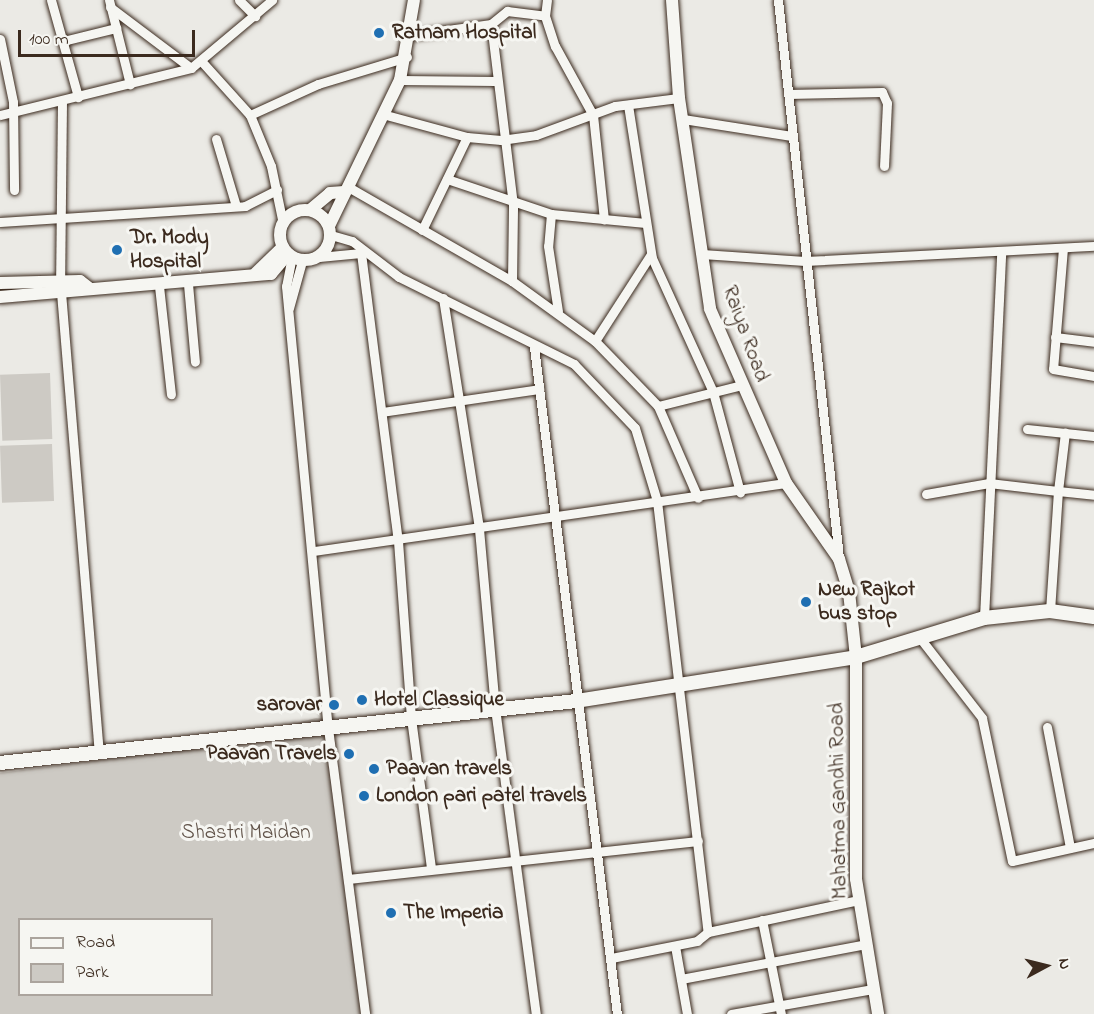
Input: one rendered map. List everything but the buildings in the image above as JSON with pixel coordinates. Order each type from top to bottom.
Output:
[{"type":"main road","points":[[0,763],[576,700],[856,657],[984,618],[1050,611],[1094,617]]},
{"type":"street","points":[[51,0],[78,97]]},
{"type":"street","points":[[239,0],[255,16]]},
{"type":"street","points":[[0,115],[130,84],[203,63],[272,0]]},
{"type":"street","points":[[319,257],[347,190],[386,115],[400,80],[411,35],[414,0]]},
{"type":"street","points":[[547,0],[545,16],[555,46],[593,115],[604,219]]},
{"type":"street","name":"Raiya Road","points":[[672,0],[679,98],[710,309],[786,483],[839,559],[849,592],[856,657]]},
{"type":"street","points":[[778,0],[839,559]]},
{"type":"street","points":[[110,3],[130,84]]},
{"type":"street","points":[[110,3],[190,68]]},
{"type":"street","points":[[411,35],[491,24],[507,11],[545,16]]},
{"type":"street","points":[[491,24],[501,140],[513,205],[512,281]]},
{"type":"street","points":[[63,41],[116,28]]},
{"type":"street","points":[[0,39],[14,112],[14,190]]},
{"type":"street","points":[[250,115],[318,84],[407,57]]},
{"type":"street","points":[[203,63],[250,115],[277,190],[291,255],[288,310],[314,551],[328,728],[366,1014]]},
{"type":"street","points":[[400,80],[495,81]]},
{"type":"street","points":[[788,94],[882,92],[887,103],[884,166]]},
{"type":"street","points":[[386,115],[467,137],[501,140],[536,135],[628,105],[679,98]]},
{"type":"street","points":[[62,101],[60,280],[99,752]]},
{"type":"street","points":[[628,105],[651,254],[713,392],[740,492]]},
{"type":"street","points":[[683,119],[792,136]]},
{"type":"street","points":[[422,230],[467,137]]},
{"type":"street","points":[[216,139],[236,206]]},
{"type":"street","points":[[447,179],[513,205],[551,214],[646,223]]},
{"type":"street","points":[[0,222],[62,222],[236,206],[277,190]]},
{"type":"street","points":[[283,224],[294,212],[310,210],[330,193],[347,190],[512,281],[558,311],[596,341],[658,406],[698,498]]},
{"type":"street","points":[[310,210],[330,230],[352,241],[361,253],[534,347],[574,364],[635,428],[657,501],[675,684],[699,841],[708,932],[706,938],[611,958]]},
{"type":"street","points":[[551,214],[548,246],[558,311]]},
{"type":"street","points":[[702,254],[805,261],[1094,246]]},
{"type":"street","points":[[1063,248],[1053,369],[1094,376]]},
{"type":"street","points":[[984,618],[1001,252]]},
{"type":"street","points":[[291,255],[319,257],[361,253]]},
{"type":"street","points":[[361,253],[398,541],[411,718],[431,867]]},
{"type":"street","points":[[596,341],[651,254]]},
{"type":"street","points":[[0,297],[62,296],[89,288],[188,284],[256,273],[274,274],[291,255]]},
{"type":"street","points":[[0,283],[80,281],[89,288]]},
{"type":"street","points":[[188,284],[195,362]]},
{"type":"street","points":[[159,286],[171,394]]},
{"type":"street","points":[[443,298],[479,529],[495,708],[519,859],[536,1014]]},
{"type":"street","points":[[1055,337],[1094,342]]},
{"type":"street","points":[[534,347],[576,700],[600,853],[617,1014]]},
{"type":"street","points":[[658,406],[742,385]]},
{"type":"street","points":[[382,412],[539,388]]},
{"type":"street","points":[[1027,429],[1094,436]]},
{"type":"street","points":[[1050,611],[1058,491],[1065,432]]},
{"type":"street","points":[[314,551],[398,541],[657,501],[740,492],[786,483]]},
{"type":"street","points":[[926,494],[989,483],[1094,495]]},
{"type":"street","points":[[920,638],[982,718],[1012,861],[1094,843]]},
{"type":"street","name":"Mahatma Gandhi Road","points":[[856,657],[859,900],[878,1014]]},
{"type":"street","points":[[1047,727],[1070,848]]},
{"type":"street","points":[[348,879],[431,867],[600,853],[699,841]]},
{"type":"street","points":[[708,932],[859,900]]},
{"type":"street","points":[[762,920],[780,1009]]},
{"type":"street","points":[[681,979],[866,944]]},
{"type":"street","points":[[675,946],[687,1014]]},
{"type":"street","points":[[731,1014],[780,1009],[873,989]]},
{"type":"green space","points":[[50,373],[52,439],[2,441],[0,375]]},
{"type":"green space","points":[[52,444],[54,501],[2,503],[0,446]]},
{"type":"green space","name":"Shastri Maidan","points":[[316,718],[326,719],[364,1014],[0,1014],[0,773],[201,747]]},
{"type":"place","name":"Ratnam Hospital","points":[[379,33]]},
{"type":"place","name":"Dr. Mody Hospital","points":[[117,250]]},
{"type":"place","name":"New Rajkot bus stop","points":[[806,602]]},
{"type":"place","name":"Hotel Classique","points":[[362,700]]},
{"type":"place","name":"sarovar","points":[[334,705]]},
{"type":"place","name":"Paavan Travels","points":[[349,754]]},
{"type":"place","name":"Paavan travels","points":[[374,769]]},
{"type":"place","name":"London pari patel travels","points":[[364,796]]},
{"type":"place","name":"The Imperia","points":[[391,913]]}]
